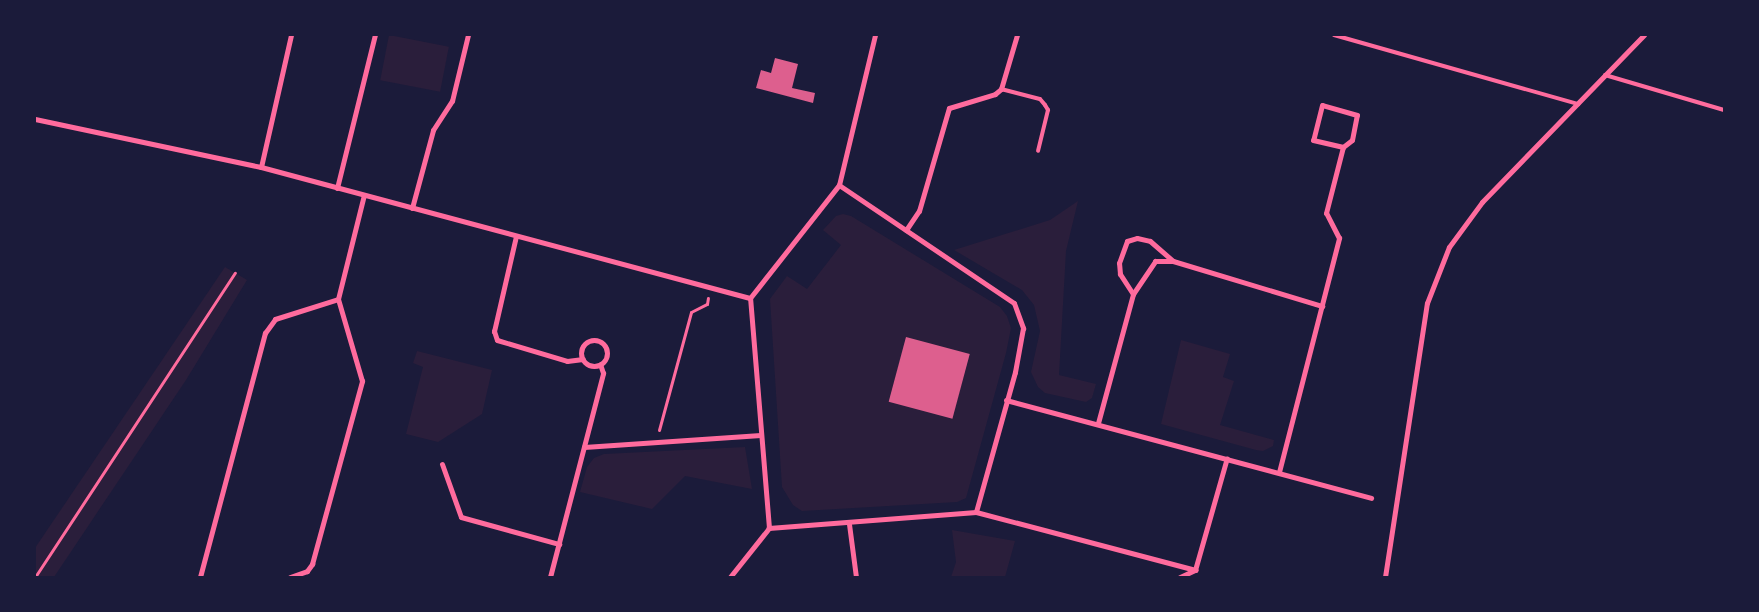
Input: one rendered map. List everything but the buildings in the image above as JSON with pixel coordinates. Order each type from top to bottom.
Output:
[{"type":"street","points":[[261,167],[291,35]]},
{"type":"street","points":[[336,188],[374,35]]},
{"type":"street","points":[[412,208],[433,130],[452,101],[468,35]]},
{"type":"street","points":[[730,577],[769,528],[750,298],[839,185],[875,35]]},
{"type":"street","points":[[906,230],[919,211],[949,108],[995,94],[1001,89],[1017,35]]},
{"type":"street","points":[[1385,577],[1427,304],[1449,247],[1482,202],[1644,35]]},
{"type":"street","points":[[1279,472],[1339,238],[1326,213],[1343,147],[1352,140],[1357,115],[1322,105],[1314,140],[1343,147]]},
{"type":"street","points":[[35,119],[261,167],[750,298]]},
{"type":"street","points":[[839,185],[1014,302],[1023,328],[976,512]]},
{"type":"street","points":[[290,577],[307,571],[312,564],[362,381],[338,299],[364,195]]},
{"type":"street","points":[[516,236],[494,331],[496,340],[567,361],[583,359]]},
{"type":"street","points":[[1133,294],[1120,274],[1119,263],[1127,241],[1137,238],[1150,241],[1173,261]]},
{"type":"street","points":[[1098,423],[1133,294],[1155,260],[1173,261],[1322,306]]},
{"type":"street","points":[[200,577],[265,333],[275,319],[338,299]]},
{"type":"street","points":[[598,340],[605,345],[608,354],[600,364],[588,364],[583,359],[581,351],[586,343],[598,340]]},
{"type":"street","points":[[550,577],[603,373],[600,364]]},
{"type":"street","points":[[1006,400],[1098,423],[1371,498]]},
{"type":"street","points":[[584,447],[761,435]]},
{"type":"street","points":[[1180,577],[1195,570],[1227,458]]},
{"type":"street","points":[[442,464],[461,517],[559,544]]},
{"type":"street","points":[[769,528],[849,524],[976,512],[1195,570]]},
{"type":"street","points":[[849,524],[856,577]]},
{"type":"lane","points":[[1334,35],[1578,104]]},
{"type":"lane","points":[[1605,75],[1724,110]]},
{"type":"lane","points":[[1001,89],[1040,99],[1048,110],[1038,151]]},
{"type":"path","points":[[35,577],[235,273]]},
{"type":"path","points":[[655,442],[691,312],[707,304],[711,288]]},
{"type":"shaded area","points":[[389,35],[449,47],[440,92],[380,80]]},
{"type":"shaded area","points":[[1078,201],[1066,251],[1059,375],[1096,384],[1092,398],[1086,402],[1045,393],[1038,387],[1031,372],[1040,331],[1034,305],[1022,290],[954,250],[1050,220]]},
{"type":"shaded area","points":[[843,214],[851,216],[1000,307],[1007,316],[1011,328],[1006,353],[966,498],[957,502],[802,511],[793,505],[782,487],[770,299],[787,276],[807,289],[841,245],[823,230],[836,216]]},
{"type":"shaded area","points":[[225,267],[247,280],[186,380],[54,577],[35,577],[35,548]]},
{"type":"shaded area","points":[[1181,340],[1230,354],[1223,377],[1234,381],[1220,425],[1274,440],[1273,446],[1263,451],[1256,450],[1161,424]]},
{"type":"shaded area","points":[[417,351],[492,370],[482,414],[438,442],[406,434],[423,367],[413,363]]},
{"type":"shaded area","points":[[745,447],[752,489],[685,476],[652,509],[580,492],[587,467],[594,458],[604,454]]},
{"type":"shaded area","points":[[952,530],[1015,541],[1005,577],[951,577],[956,562]]}]
